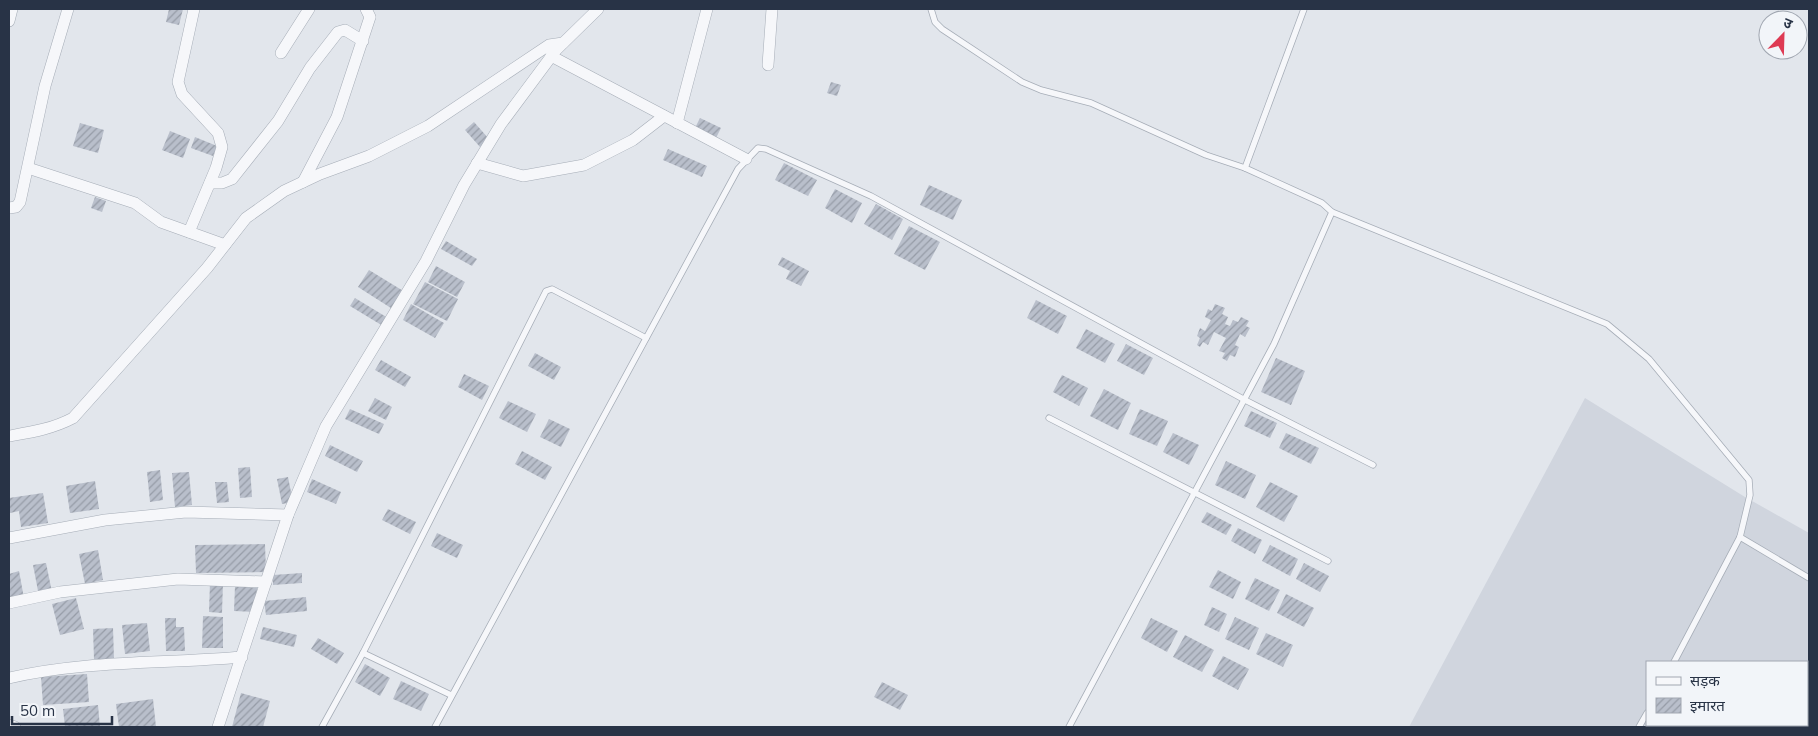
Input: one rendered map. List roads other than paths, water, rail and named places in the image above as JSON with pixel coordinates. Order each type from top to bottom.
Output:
[{"type":"street","points":[[9,21],[12,9]]},
{"type":"street","points":[[9,208],[16,208],[20,202],[45,86],[68,9]]},
{"type":"street","points":[[189,232],[210,183],[222,147],[218,133],[182,94],[178,82],[194,9]]},
{"type":"street","points":[[280,53],[308,9]]},
{"type":"street","points":[[303,182],[337,117],[370,17],[366,9]]},
{"type":"street","points":[[218,727],[288,515],[326,426],[426,261],[464,185],[501,124],[551,56],[598,9]]},
{"type":"street","points":[[677,122],[707,9]]},
{"type":"street","points":[[768,65],[772,9]]},
{"type":"street","points":[[210,183],[222,183],[232,179],[278,120],[310,68],[338,32],[345,30],[363,42]]},
{"type":"street","points":[[9,436],[44,430],[72,418],[201,276],[246,218],[284,191],[368,156],[428,126],[548,45],[563,43]]},
{"type":"street","points":[[551,56],[746,159]]},
{"type":"street","points":[[477,163],[523,176],[584,165],[633,140],[664,116]]},
{"type":"street","points":[[28,168],[135,203],[161,222],[226,245]]},
{"type":"street","points":[[9,538],[105,520],[186,512],[288,515]]},
{"type":"street","points":[[9,603],[60,592],[178,579],[266,582]]},
{"type":"street","points":[[9,678],[34,672],[90,666],[242,657]]},
{"type":"street","points":[[9,725],[15,727]]},
{"type":"lane","points":[[931,9],[935,22],[942,29],[1022,82],[1041,90],[1091,103],[1206,155],[1245,168],[1322,203],[1332,212],[1607,324],[1649,359],[1749,480],[1750,495],[1740,537],[1675,661]]},
{"type":"lane","points":[[1245,168],[1304,9]]},
{"type":"lane","points":[[435,727],[738,169],[758,148],[766,149],[871,196],[1245,400],[1373,466]]},
{"type":"lane","points":[[1069,727],[1274,344],[1332,212]]},
{"type":"lane","points":[[322,727],[363,654],[546,290],[552,290],[646,338]]},
{"type":"lane","points":[[1049,418],[1328,561]]},
{"type":"lane","points":[[1740,537],[1809,578]]},
{"type":"lane","points":[[363,654],[451,696]]},
{"type":"lane","points":[[1639,727],[1646,715]]}]
